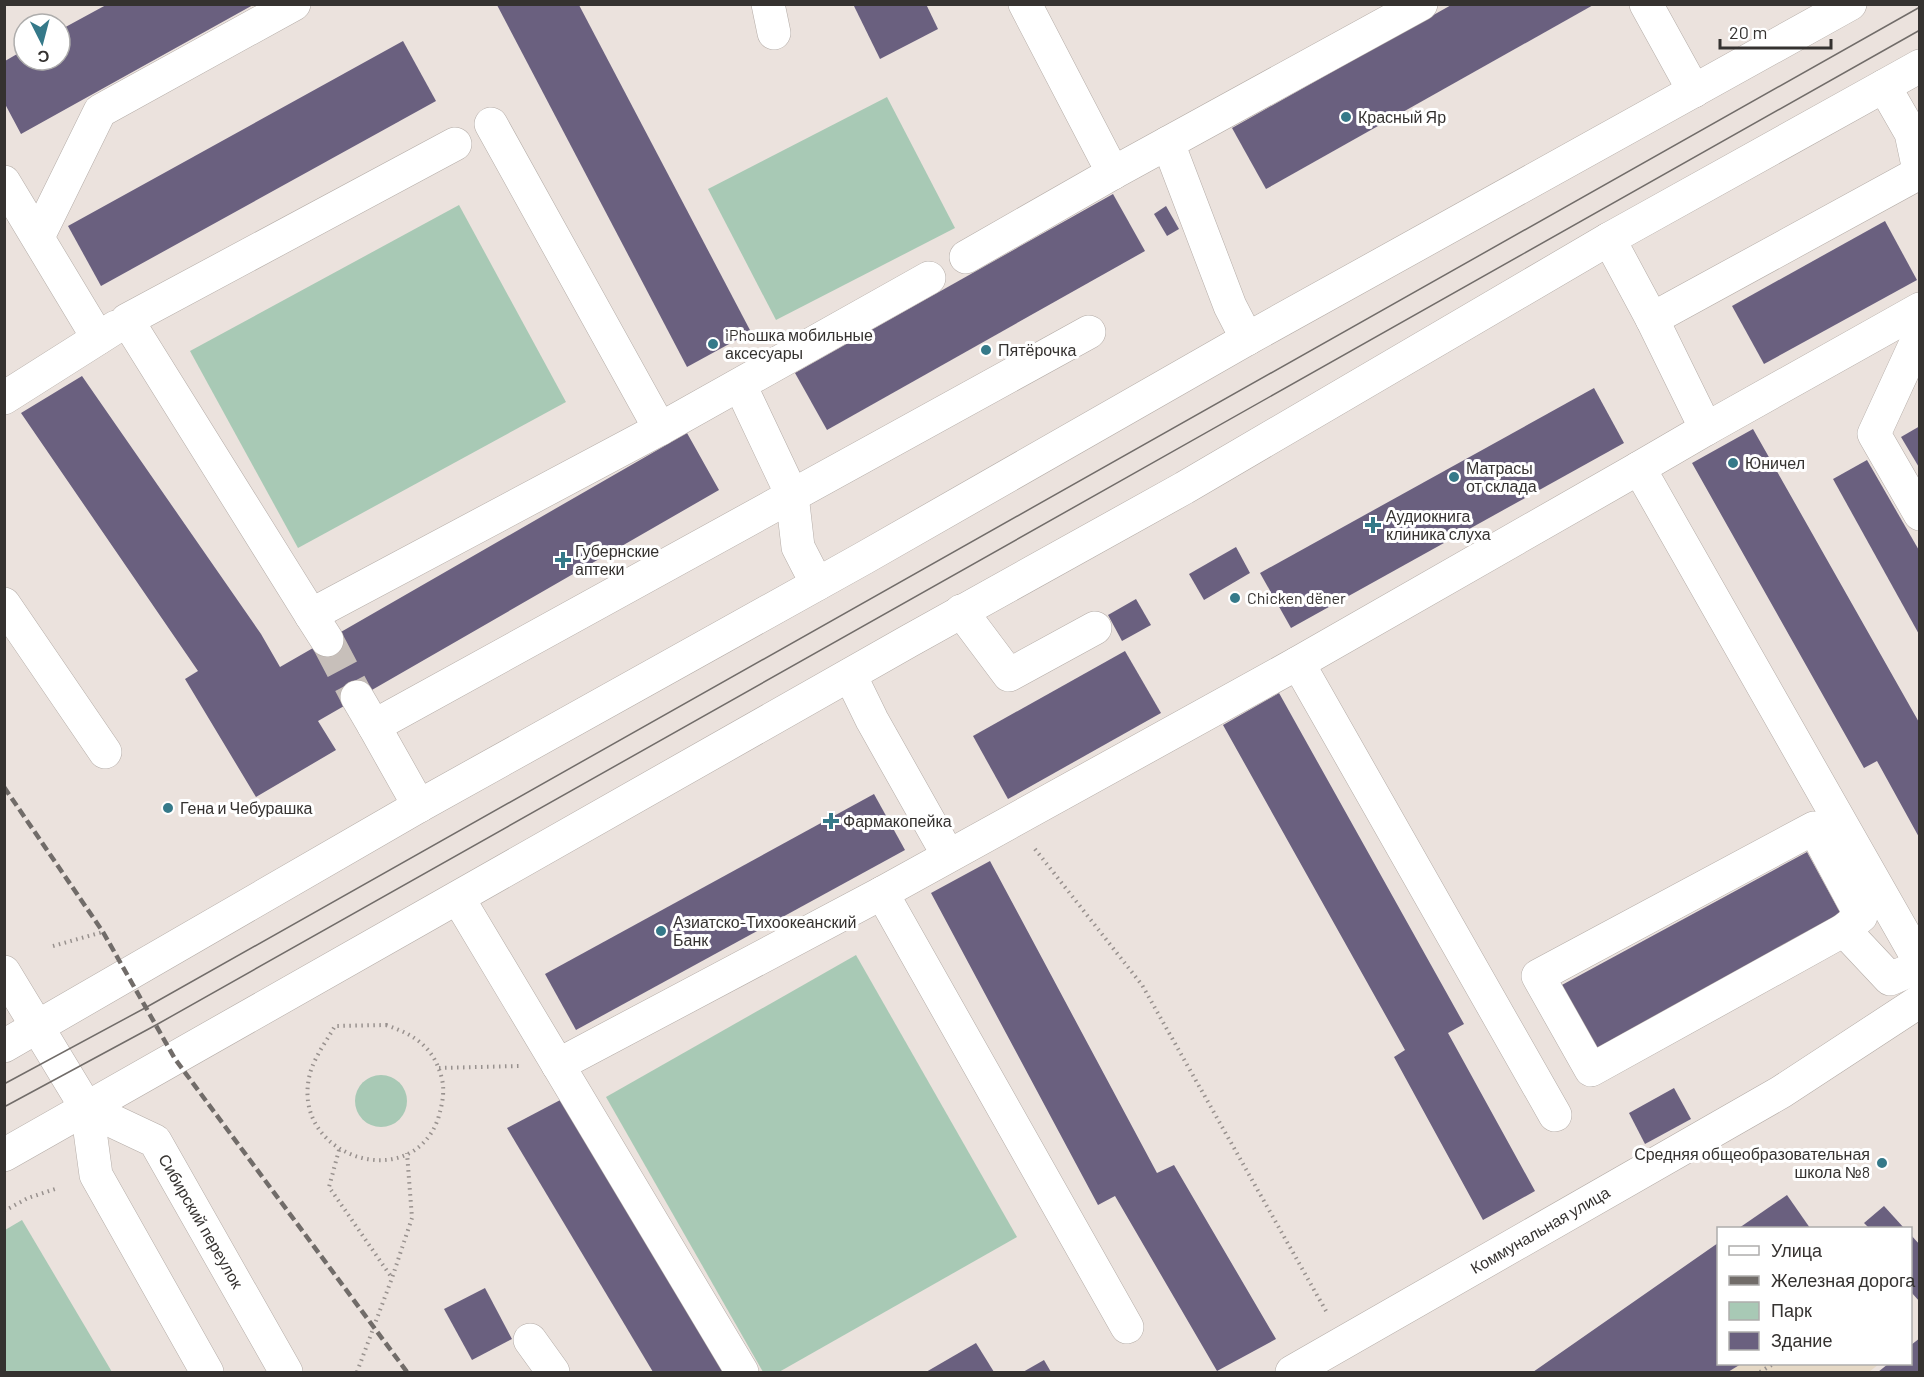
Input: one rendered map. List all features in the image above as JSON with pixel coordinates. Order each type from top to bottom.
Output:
[{"type":"main road","points":[[38,237],[100,111],[294,4]]},
{"type":"main road","points":[[1024,4],[1113,173]]},
{"type":"main road","points":[[966,257],[1113,173],[1421,4]]},
{"type":"main road","points":[[4,1046],[419,806],[817,584],[1247,339],[1850,4]]},
{"type":"main road","points":[[1649,6],[1694,91]]},
{"type":"main road","points":[[4,1155],[962,611],[1184,488],[1608,239],[1920,66]]},
{"type":"main road","points":[[1652,319],[1919,174],[1911,133],[1884,86]]},
{"type":"main road","points":[[491,124],[660,429]]},
{"type":"main road","points":[[1168,143],[1230,306],[1247,339]]},
{"type":"main road","points":[[4,398],[127,320],[455,144]]},
{"type":"main road","points":[[4,182],[98,338]]},
{"type":"main road","points":[[1608,239],[1652,319],[1706,429]]},
{"type":"main road","points":[[127,320],[319,627],[660,429],[929,278]]},
{"type":"main road","points":[[558,1065],[882,893],[1298,663],[1920,309]]},
{"type":"main road","points":[[374,726],[1089,332]]},
{"type":"main road","points":[[1920,334],[1874,434],[1920,514]]},
{"type":"main road","points":[[740,385],[792,495],[798,547],[817,584]]},
{"type":"main road","points":[[1639,468],[1920,964],[1890,979],[1844,930]]},
{"type":"main road","points":[[4,604],[105,752]]},
{"type":"main road","points":[[962,611],[1009,675],[1095,628]]},
{"type":"main road","points":[[1298,663],[1555,1115]]},
{"type":"main road","points":[[850,675],[872,720],[948,855]]},
{"type":"main road","points":[[357,697],[419,806]]},
{"type":"main road","points":[[1814,828],[1861,916],[1844,930],[1591,1070],[1538,975],[1814,828]]},
{"type":"main road","points":[[882,893],[1127,1327]]},
{"type":"main road","points":[[458,898],[742,1372]]},
{"type":"main road","points":[[4,972],[87,1109],[96,1175],[207,1372]]},
{"type":"main road","name":"Коммунальная улица","points":[[1292,1372],[1780,1092],[1920,1001]]},
{"type":"main road","name":"Сибирский переулок","points":[[87,1109],[155,1141],[286,1372]]},
{"type":"main road","points":[[530,1340],[553,1372]]},
{"type":"path","points":[[1012,820],[1142,985],[1344,1343]]},
{"type":"path","points":[[54,946],[103,932]]},
{"type":"path","points":[[386,1025],[409,1033],[427,1048],[439,1068],[444,1087],[442,1106],[436,1124],[426,1142],[407,1153],[374,1161],[356,1157],[339,1150],[322,1134],[311,1114],[307,1091],[311,1068],[335,1026],[386,1025]]},
{"type":"path","points":[[439,1068],[558,1065]]},
{"type":"path","points":[[339,1150],[329,1187],[392,1278]]},
{"type":"path","points":[[357,1372],[412,1218],[407,1153]]},
{"type":"path","points":[[4,1211],[28,1198],[55,1189]]},
{"type":"shaded area","points":[[1739,1365],[1878,1365],[1869,1372],[1728,1372]]},
{"type":"green space","points":[[887,97],[955,228],[776,320],[708,189]]},
{"type":"green space","points":[[459,205],[566,402],[298,548],[190,351]]},
{"type":"green space","points":[[856,955],[1017,1237],[779,1372],[763,1372],[606,1097]]},
{"type":"green space","points":[[376,1075],[386,1075],[400,1082],[407,1101],[400,1120],[386,1127],[376,1127],[366,1123],[359,1116],[355,1106],[355,1096],[359,1086],[366,1079]]},
{"type":"green space","points":[[22,1220],[112,1372],[5,1372],[5,1230]]},
{"type":"building","points":[[853,4],[926,4],[938,29],[880,59]]},
{"type":"building","points":[[1453,4],[1595,4],[1266,189],[1232,128]]},
{"type":"building","points":[[106,5],[253,5],[21,134],[5,104],[5,61],[12,57],[12,72],[72,72],[72,23]]},
{"type":"building","points":[[497,5],[579,5],[751,332],[687,367]]},
{"type":"building","points":[[403,41],[436,101],[101,286],[68,226]]},
{"type":"building","points":[[1113,194],[1145,251],[827,430],[795,373]]},
{"type":"building","points":[[1166,206],[1179,229],[1167,236],[1154,214]]},
{"type":"building","points":[[1885,221],[1917,280],[1764,364],[1732,306]]},
{"type":"building","points":[[82,376],[261,634],[280,667],[687,433],[719,490],[318,721],[336,750],[256,797],[185,679],[198,671],[21,413]]},
{"type":"building","points":[[1594,388],[1624,443],[1291,628],[1260,573]]},
{"type":"building","points":[[1920,426],[1920,469],[1901,437]]},
{"type":"building","points":[[1753,429],[1920,724],[1920,839],[1877,761],[1864,768],[1692,463]]},
{"type":"building","points":[[1867,460],[1920,552],[1920,636],[1833,479]]},
{"type":"building","points":[[1236,547],[1250,573],[1204,600],[1189,574]]},
{"type":"building","points":[[1136,599],[1151,625],[1122,641],[1108,615]]},
{"type":"building","points":[[1125,651],[1161,713],[1008,799],[973,736]]},
{"type":"building","points":[[1279,693],[1464,1024],[1448,1033],[1535,1191],[1483,1220],[1394,1057],[1405,1050],[1223,725]]},
{"type":"building","points":[[874,794],[905,850],[576,1030],[545,974]]},
{"type":"building","points":[[1807,852],[1842,916],[1595,1050],[1560,986]]},
{"type":"building","points":[[990,861],[1157,1173],[1174,1165],[1276,1339],[1217,1371],[1115,1196],[1098,1205],[931,893]]},
{"type":"building","points":[[1674,1088],[1691,1119],[1645,1144],[1629,1113]]},
{"type":"building","points":[[566,1097],[727,1372],[653,1372],[507,1128]]},
{"type":"building","points":[[1787,1195],[1809,1227],[1740,1227]]},
{"type":"building","points":[[1884,1206],[1903,1227],[1868,1227],[1864,1223]]},
{"type":"building","points":[[1912,1236],[1920,1245],[1920,1302],[1912,1293]]},
{"type":"building","points":[[1717,1244],[1717,1365],[1739,1365],[1728,1372],[1533,1372]]},
{"type":"building","points":[[485,1288],[512,1339],[472,1360],[444,1309]]},
{"type":"building","points":[[1920,1338],[1920,1372],[1878,1372],[1887,1365],[1912,1365],[1912,1344]]},
{"type":"building","points":[[976,1343],[994,1372],[926,1372]]},
{"type":"building","points":[[1044,1360],[1051,1372],[1023,1372]]},
{"type":"tunnel","points":[[327,640],[357,697]]},
{"type":"tram line","points":[[4,1084],[145,1008],[1920,7]]},
{"type":"tram line","points":[[4,1107],[156,1025],[1920,30]]},
{"type":"railway","points":[[4,787],[103,932],[175,1059],[407,1372]]},
{"type":"place","name":"Красный Яр","points":[[1346,117]]},
{"type":"place","name":"iPhoшка мобильные аксесуары","points":[[713,344]]},
{"type":"place","name":"Пятёрочка","points":[[986,350]]},
{"type":"place","name":"Юничел","points":[[1733,463]]},
{"type":"place","name":"Матрасы от склада","points":[[1454,477]]},
{"type":"place","name":"Аудиокнига клиника слуха","points":[[1373,525]]},
{"type":"place","name":"Губернские аптеки","points":[[563,560]]},
{"type":"place","name":"Chicken dëner","points":[[1235,598]]},
{"type":"place","name":"Гена и Чебурашка","points":[[168,808]]},
{"type":"place","name":"Фармакопейка","points":[[831,821]]},
{"type":"place","name":"Азиатско-Тихоокеанский Банк","points":[[661,931]]},
{"type":"place","name":"Средняя общеобразовательная школа №8","points":[[1882,1163]]}]
